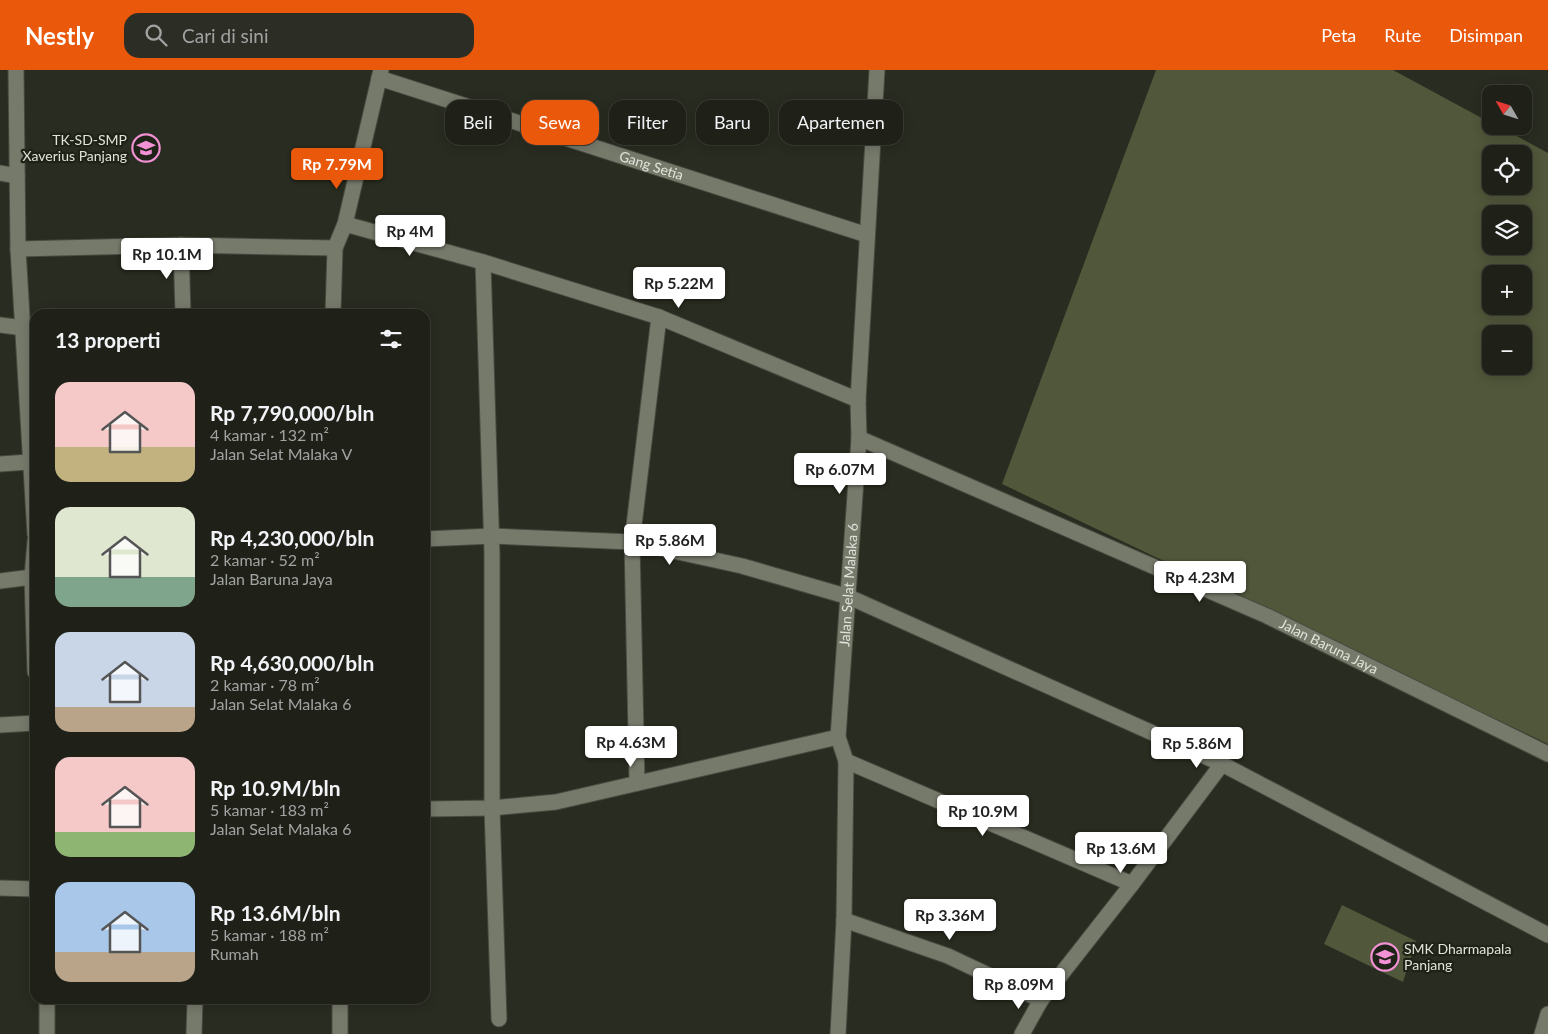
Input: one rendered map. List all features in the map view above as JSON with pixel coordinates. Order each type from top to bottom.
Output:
[{"type":"street","points":[[16,70],[18,249],[24,328],[30,474]]},
{"type":"street","name":"Jalan Selat Malaka 6","points":[[838,1034],[844,920],[846,761],[838,736],[859,438],[858,400],[877,70]]},
{"type":"street","points":[[333,309],[335,248],[345,224],[380,74]]},
{"type":"street","name":"Gang Setia","points":[[380,74],[867,235]]},
{"type":"street","points":[[0,173],[17,176]]},
{"type":"street","points":[[345,224],[483,262],[659,317],[858,400]]},
{"type":"street","points":[[18,249],[181,245],[335,248]]},
{"type":"street","points":[[181,245],[183,309]]},
{"type":"street","points":[[483,262],[492,536],[492,808],[499,1019]]},
{"type":"street","points":[[637,783],[632,542],[659,317]]},
{"type":"street","points":[[0,325],[24,328]]},
{"type":"street","name":"Jalan Baruna Jaya","points":[[859,438],[1267,616],[1548,754]]},
{"type":"street","points":[[0,464],[29,462]]},
{"type":"street","points":[[430,539],[492,536],[632,542],[742,566],[849,597],[1222,764],[1548,934]]},
{"type":"street","points":[[0,581],[30,578]]},
{"type":"street","points":[[0,725],[30,723]]},
{"type":"street","points":[[430,809],[492,808],[556,802],[838,736]]},
{"type":"street","points":[[846,761],[1132,884]]},
{"type":"street","points":[[1022,1034],[1041,1000],[1132,884],[1222,764]]},
{"type":"street","points":[[0,888],[30,889]]},
{"type":"street","points":[[844,920],[948,956],[1041,1000]]},
{"type":"street","points":[[47,1004],[47,1034]]},
{"type":"street","points":[[194,1034],[195,1004]]},
{"type":"street","points":[[340,1004],[340,1034]]},
{"type":"street","points":[[1542,1034],[1548,1014]]},
{"type":"green space","points":[[1156,70],[1393,70],[1482,118],[1482,135],[1515,135],[1548,153],[1548,744],[1002,484]]},
{"type":"green space","points":[[1342,905],[1416,941],[1403,982],[1324,944]]},
{"type":"place","name":"TK-SD-SMP Xaverius Panjang","points":[[146,148]]},
{"type":"place","name":"SMK Dharmapala Panjang","points":[[1385,957]]}]
